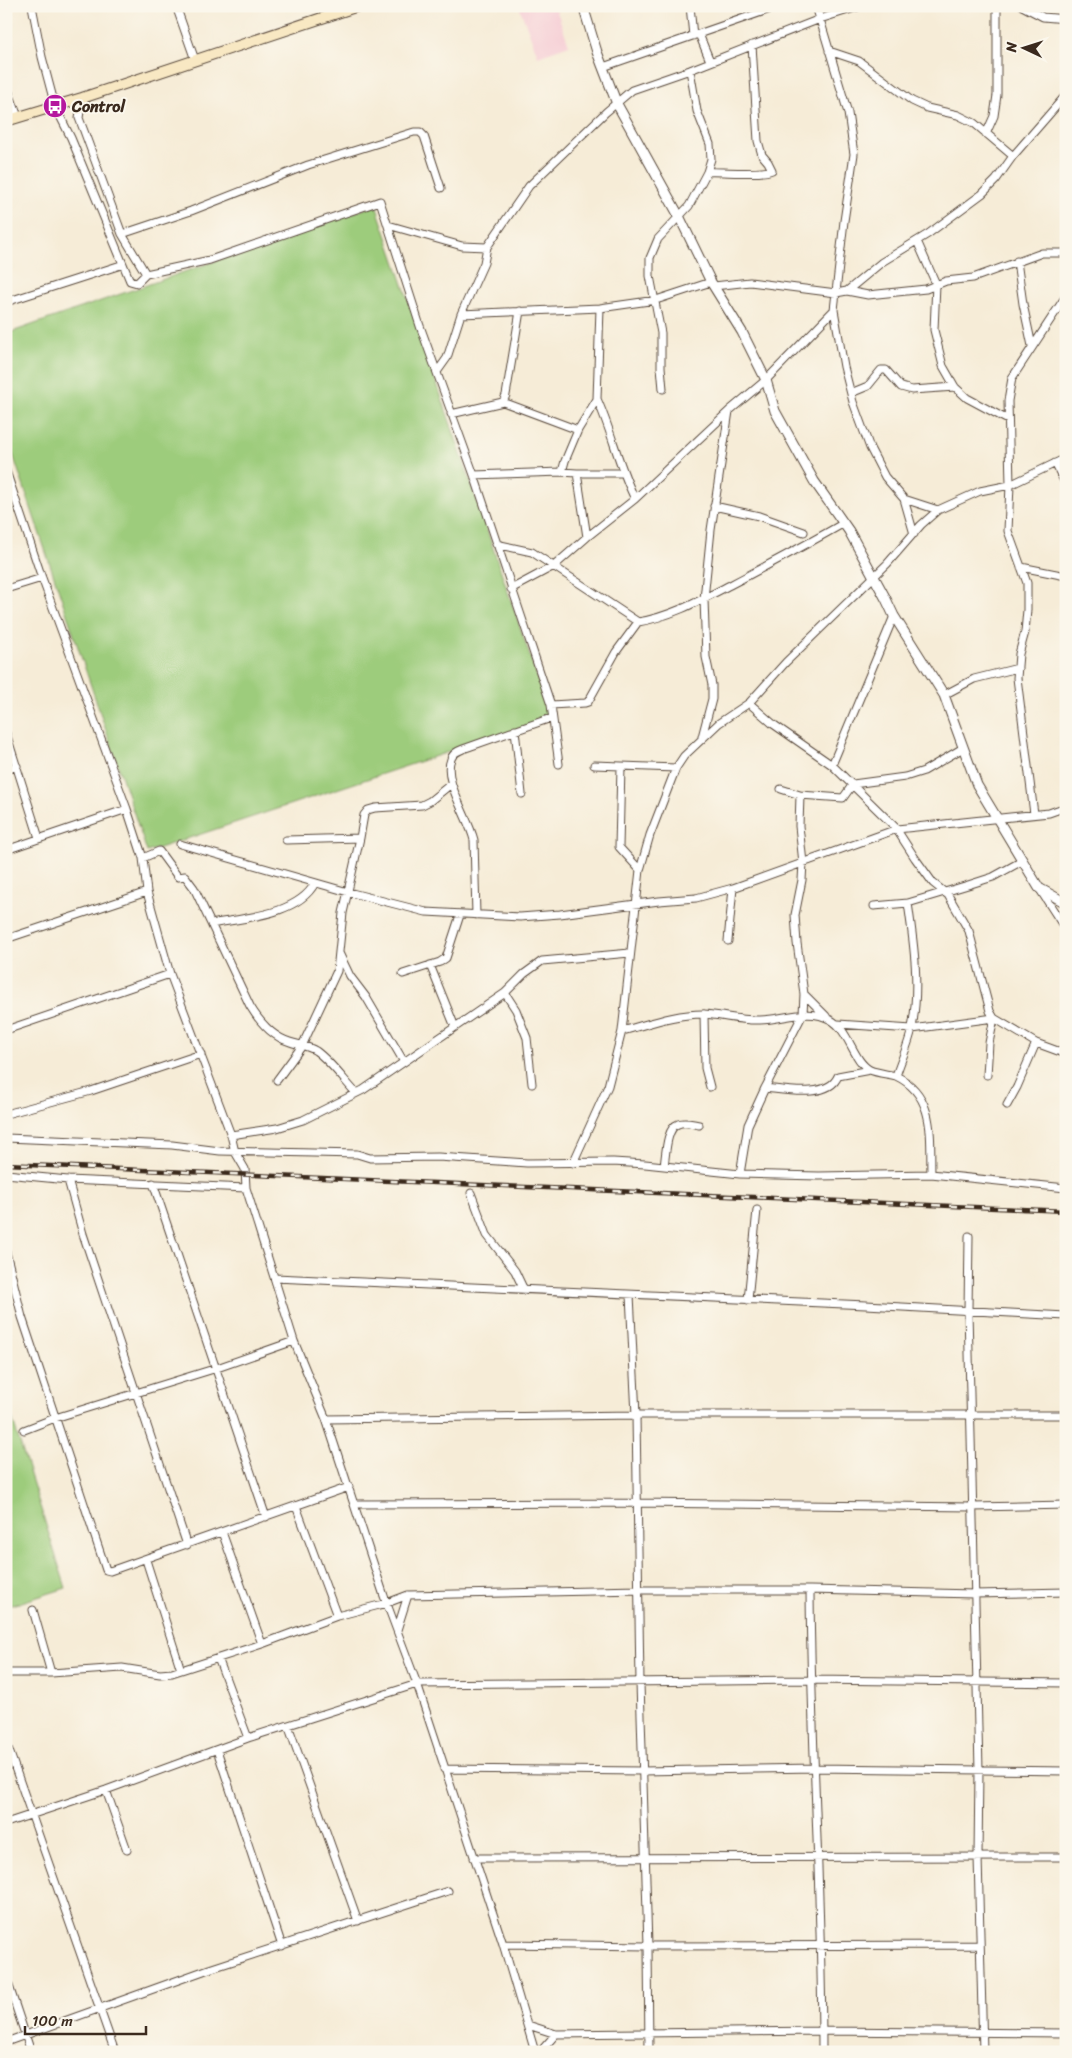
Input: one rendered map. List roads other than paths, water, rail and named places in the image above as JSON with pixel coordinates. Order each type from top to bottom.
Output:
[{"type":"main road","points":[[6,121],[82,98],[358,6]]},
{"type":"street","points":[[32,6],[42,57],[55,106],[72,138],[121,264],[130,281],[137,282],[146,274],[210,260],[380,201],[451,414],[474,475],[510,589],[551,705],[551,718],[559,764]]},
{"type":"street","points":[[176,6],[195,60]]},
{"type":"street","points":[[583,6],[617,104],[679,216],[713,284],[742,332],[766,380],[775,411],[814,481],[844,523],[894,616],[944,695],[977,785],[1066,930]]},
{"type":"street","points":[[690,6],[696,35],[710,61]]},
{"type":"street","points":[[603,67],[779,6]]},
{"type":"street","points":[[816,6],[848,113],[854,154],[834,310],[851,393],[870,448],[885,477],[904,499],[914,534]]},
{"type":"street","points":[[437,372],[448,358],[460,314],[484,263],[487,247],[529,186],[606,112],[632,90],[690,70],[820,19],[861,6]]},
{"type":"street","points":[[986,134],[994,116],[997,95],[997,6]]},
{"type":"street","points":[[1022,6],[1043,17],[1066,18]]},
{"type":"street","points":[[707,172],[758,173],[772,170],[762,155],[758,141],[752,45]]},
{"type":"street","points":[[829,51],[859,61],[912,102],[927,108],[958,115],[974,123],[1013,156]]},
{"type":"street","points":[[663,389],[661,333],[650,276],[650,258],[658,239],[689,206],[707,172],[711,158],[710,144],[697,111],[690,70]]},
{"type":"street","points":[[6,84],[18,116]]},
{"type":"street","points":[[847,291],[882,262],[917,241],[982,194],[996,180],[1013,156],[1066,95]]},
{"type":"street","points":[[82,98],[79,118],[122,234],[146,274]]},
{"type":"street","points":[[72,138],[73,132],[78,130],[84,131]]},
{"type":"street","points":[[122,234],[190,211],[308,165],[414,132],[420,132],[424,136],[441,188]]},
{"type":"street","points":[[388,225],[462,246],[487,247]]},
{"type":"street","points":[[917,241],[936,284],[934,330],[943,366],[955,387],[967,398],[1008,420]]},
{"type":"street","points":[[460,314],[600,308],[656,300],[713,284],[750,282],[836,292],[847,291],[868,295],[926,289],[946,281],[973,278],[1042,253],[1066,253]]},
{"type":"street","points":[[1017,261],[1023,304],[1032,346]]},
{"type":"street","points":[[6,302],[121,264]]},
{"type":"street","points":[[1034,814],[1018,668],[1019,654],[1025,632],[1027,583],[1008,531],[1010,485],[1008,401],[1012,378],[1066,296]]},
{"type":"street","points":[[600,308],[597,399],[608,424],[623,473],[634,499]]},
{"type":"street","points":[[510,589],[554,566],[586,537],[634,499],[729,411],[766,380],[834,310]]},
{"type":"street","points":[[503,402],[506,395],[520,311]]},
{"type":"street","points":[[851,393],[868,386],[878,372],[882,370],[886,370],[901,387],[912,390],[955,387]]},
{"type":"street","points":[[562,472],[578,430],[597,399]]},
{"type":"street","points":[[451,414],[503,402],[578,430]]},
{"type":"street","points":[[702,737],[712,699],[712,685],[706,657],[704,598],[714,506],[729,411]]},
{"type":"street","points":[[573,1163],[608,1086],[622,1031],[640,870],[650,835],[676,768],[684,756],[719,723],[750,703],[786,662],[888,564],[938,510],[980,491],[1010,485],[1066,458]]},
{"type":"street","points":[[1055,463],[1066,485]]},
{"type":"street","points":[[6,471],[42,578],[127,809],[143,858],[148,892],[170,974],[231,1136],[235,1152],[245,1169],[246,1188],[294,1341],[326,1419],[349,1486],[503,1944],[535,2052]]},
{"type":"street","points":[[474,475],[562,472],[623,473]]},
{"type":"street","points":[[577,473],[586,537]]},
{"type":"street","points":[[904,499],[938,510]]},
{"type":"street","points":[[714,506],[759,516],[804,532]]},
{"type":"street","points":[[496,544],[525,549],[638,622],[654,620],[704,598],[790,554],[844,523]]},
{"type":"street","points":[[1021,567],[1066,576]]},
{"type":"street","points":[[6,589],[42,578]]},
{"type":"street","points":[[832,764],[894,616]]},
{"type":"street","points":[[551,705],[588,702],[616,652],[638,622]]},
{"type":"street","points":[[944,695],[974,679],[1018,668]]},
{"type":"street","points":[[750,703],[773,724],[832,764],[897,829],[933,883],[944,892],[969,932],[990,1011],[994,1018],[1036,1043],[1066,1054]]},
{"type":"street","points":[[476,915],[474,840],[451,784],[449,771],[451,758],[455,753],[551,718]]},
{"type":"street","points":[[515,730],[522,794]]},
{"type":"street","points":[[6,733],[39,838]]},
{"type":"street","points":[[781,789],[800,795],[843,798],[853,784],[905,777],[924,771],[963,748]]},
{"type":"street","points":[[594,765],[676,768]]},
{"type":"street","points":[[6,770],[17,766]]},
{"type":"street","points":[[621,767],[619,848],[640,870]]},
{"type":"street","points":[[277,1080],[302,1046],[337,971],[348,892],[364,815],[368,810],[422,805],[451,784]]},
{"type":"street","points":[[740,1174],[748,1125],[803,1014],[804,994],[795,915],[802,880],[803,863],[799,826],[800,795]]},
{"type":"street","points":[[180,844],[315,883],[426,912],[520,917],[696,898],[733,888],[897,829],[998,819],[1049,812],[1066,807]]},
{"type":"street","points":[[6,850],[127,809]]},
{"type":"street","points":[[286,840],[360,838]]},
{"type":"street","points":[[143,858],[159,851],[178,877],[184,876],[198,894],[250,1006],[259,1020],[284,1040],[316,1051],[356,1094]]},
{"type":"street","points":[[874,906],[908,903],[994,877],[1022,861]]},
{"type":"street","points":[[211,924],[254,916],[293,905],[305,897],[315,883]]},
{"type":"street","points":[[728,941],[733,888]]},
{"type":"street","points":[[1039,888],[1066,903]]},
{"type":"street","points":[[6,939],[148,892]]},
{"type":"street","points":[[896,1076],[912,1029],[915,999],[916,967],[908,903]]},
{"type":"street","points":[[403,974],[446,958],[460,915]]},
{"type":"street","points":[[339,952],[350,976],[366,997],[404,1062]]},
{"type":"street","points":[[231,1136],[277,1128],[303,1120],[356,1094],[505,993],[524,974],[542,961],[630,953]]},
{"type":"street","points":[[430,965],[455,1027]]},
{"type":"street","points":[[6,1030],[170,974]]},
{"type":"street","points":[[505,993],[516,1010],[528,1038],[532,1084]]},
{"type":"street","points":[[804,994],[828,1018],[838,1024],[912,1029],[994,1018]]},
{"type":"street","points":[[622,1031],[675,1016],[704,1014],[759,1021],[803,1014],[828,1018]]},
{"type":"street","points":[[704,1014],[705,1068],[710,1087]]},
{"type":"street","points":[[987,1075],[989,1043],[994,1018]]},
{"type":"street","points":[[838,1024],[860,1060],[870,1070]]},
{"type":"street","points":[[1007,1105],[1017,1088],[1036,1043]]},
{"type":"street","points":[[6,1114],[91,1091],[201,1054]]},
{"type":"street","points":[[765,1088],[787,1091],[822,1090],[832,1086],[838,1076],[870,1070],[896,1076],[916,1088],[924,1102],[929,1122],[930,1174]]},
{"type":"street","points":[[664,1166],[669,1136],[673,1128],[678,1124],[685,1123],[699,1125]]},
{"type":"street","points":[[6,1138],[172,1146],[235,1152],[357,1154],[370,1158],[438,1157],[527,1163],[613,1162],[740,1174],[819,1176],[930,1174],[1066,1188]]},
{"type":"street","points":[[6,1174],[68,1180],[246,1188]]},
{"type":"street","points":[[68,1180],[83,1234],[187,1545]]},
{"type":"street","points":[[153,1183],[266,1517]]},
{"type":"street","points":[[471,1193],[487,1235],[515,1271],[524,1290]]},
{"type":"street","points":[[748,1300],[757,1210]]},
{"type":"street","points":[[969,1236],[968,1311],[974,1594],[978,1683],[978,1857],[983,2052]]},
{"type":"street","points":[[6,1252],[22,1317],[106,1570],[110,1571],[146,1560],[349,1486]]},
{"type":"street","points":[[275,1278],[1066,1316]]},
{"type":"street","points":[[630,1295],[636,1415],[636,1503],[644,1858],[648,1946],[649,2052]]},
{"type":"street","points":[[24,1430],[55,1418],[217,1368],[294,1341]]},
{"type":"street","points":[[326,1419],[636,1415],[1066,1415]]},
{"type":"street","points":[[355,1504],[636,1503],[973,1507],[1066,1505]]},
{"type":"street","points":[[296,1506],[337,1616]]},
{"type":"street","points":[[222,1532],[262,1644]]},
{"type":"street","points":[[146,1560],[181,1670]]},
{"type":"street","points":[[6,1673],[51,1673],[122,1668],[160,1674],[172,1673],[262,1644],[337,1616],[387,1603],[408,1595],[639,1590],[810,1590],[974,1594],[1066,1592]]},
{"type":"street","points":[[810,1590],[811,1680],[821,1944],[822,2052]]},
{"type":"street","points":[[397,1630],[408,1595]]},
{"type":"street","points":[[33,1610],[51,1673]]},
{"type":"street","points":[[218,1658],[248,1738]]},
{"type":"street","points":[[6,1823],[106,1790],[248,1738],[416,1684],[811,1680],[1066,1683]]},
{"type":"street","points":[[288,1725],[358,1920]]},
{"type":"street","points":[[6,1742],[115,2052]]},
{"type":"street","points":[[217,1750],[282,1946]]},
{"type":"street","points":[[444,1769],[642,1771],[815,1768],[1066,1771]]},
{"type":"street","points":[[106,1790],[127,1850]]},
{"type":"street","points":[[474,1858],[1066,1857]]},
{"type":"street","points":[[6,2042],[358,1920],[448,1891]]},
{"type":"street","points":[[503,1944],[648,1946],[980,1945]]},
{"type":"street","points":[[6,1977],[31,2052]]},
{"type":"street","points":[[528,2025],[556,2034],[822,2031],[1066,2034]]},
{"type":"street","points":[[540,2052],[556,2034]]},
{"type":"railway","points":[[6,1164],[1066,1211]]},
{"type":"place","name":"Control","points":[[55,106]]}]
